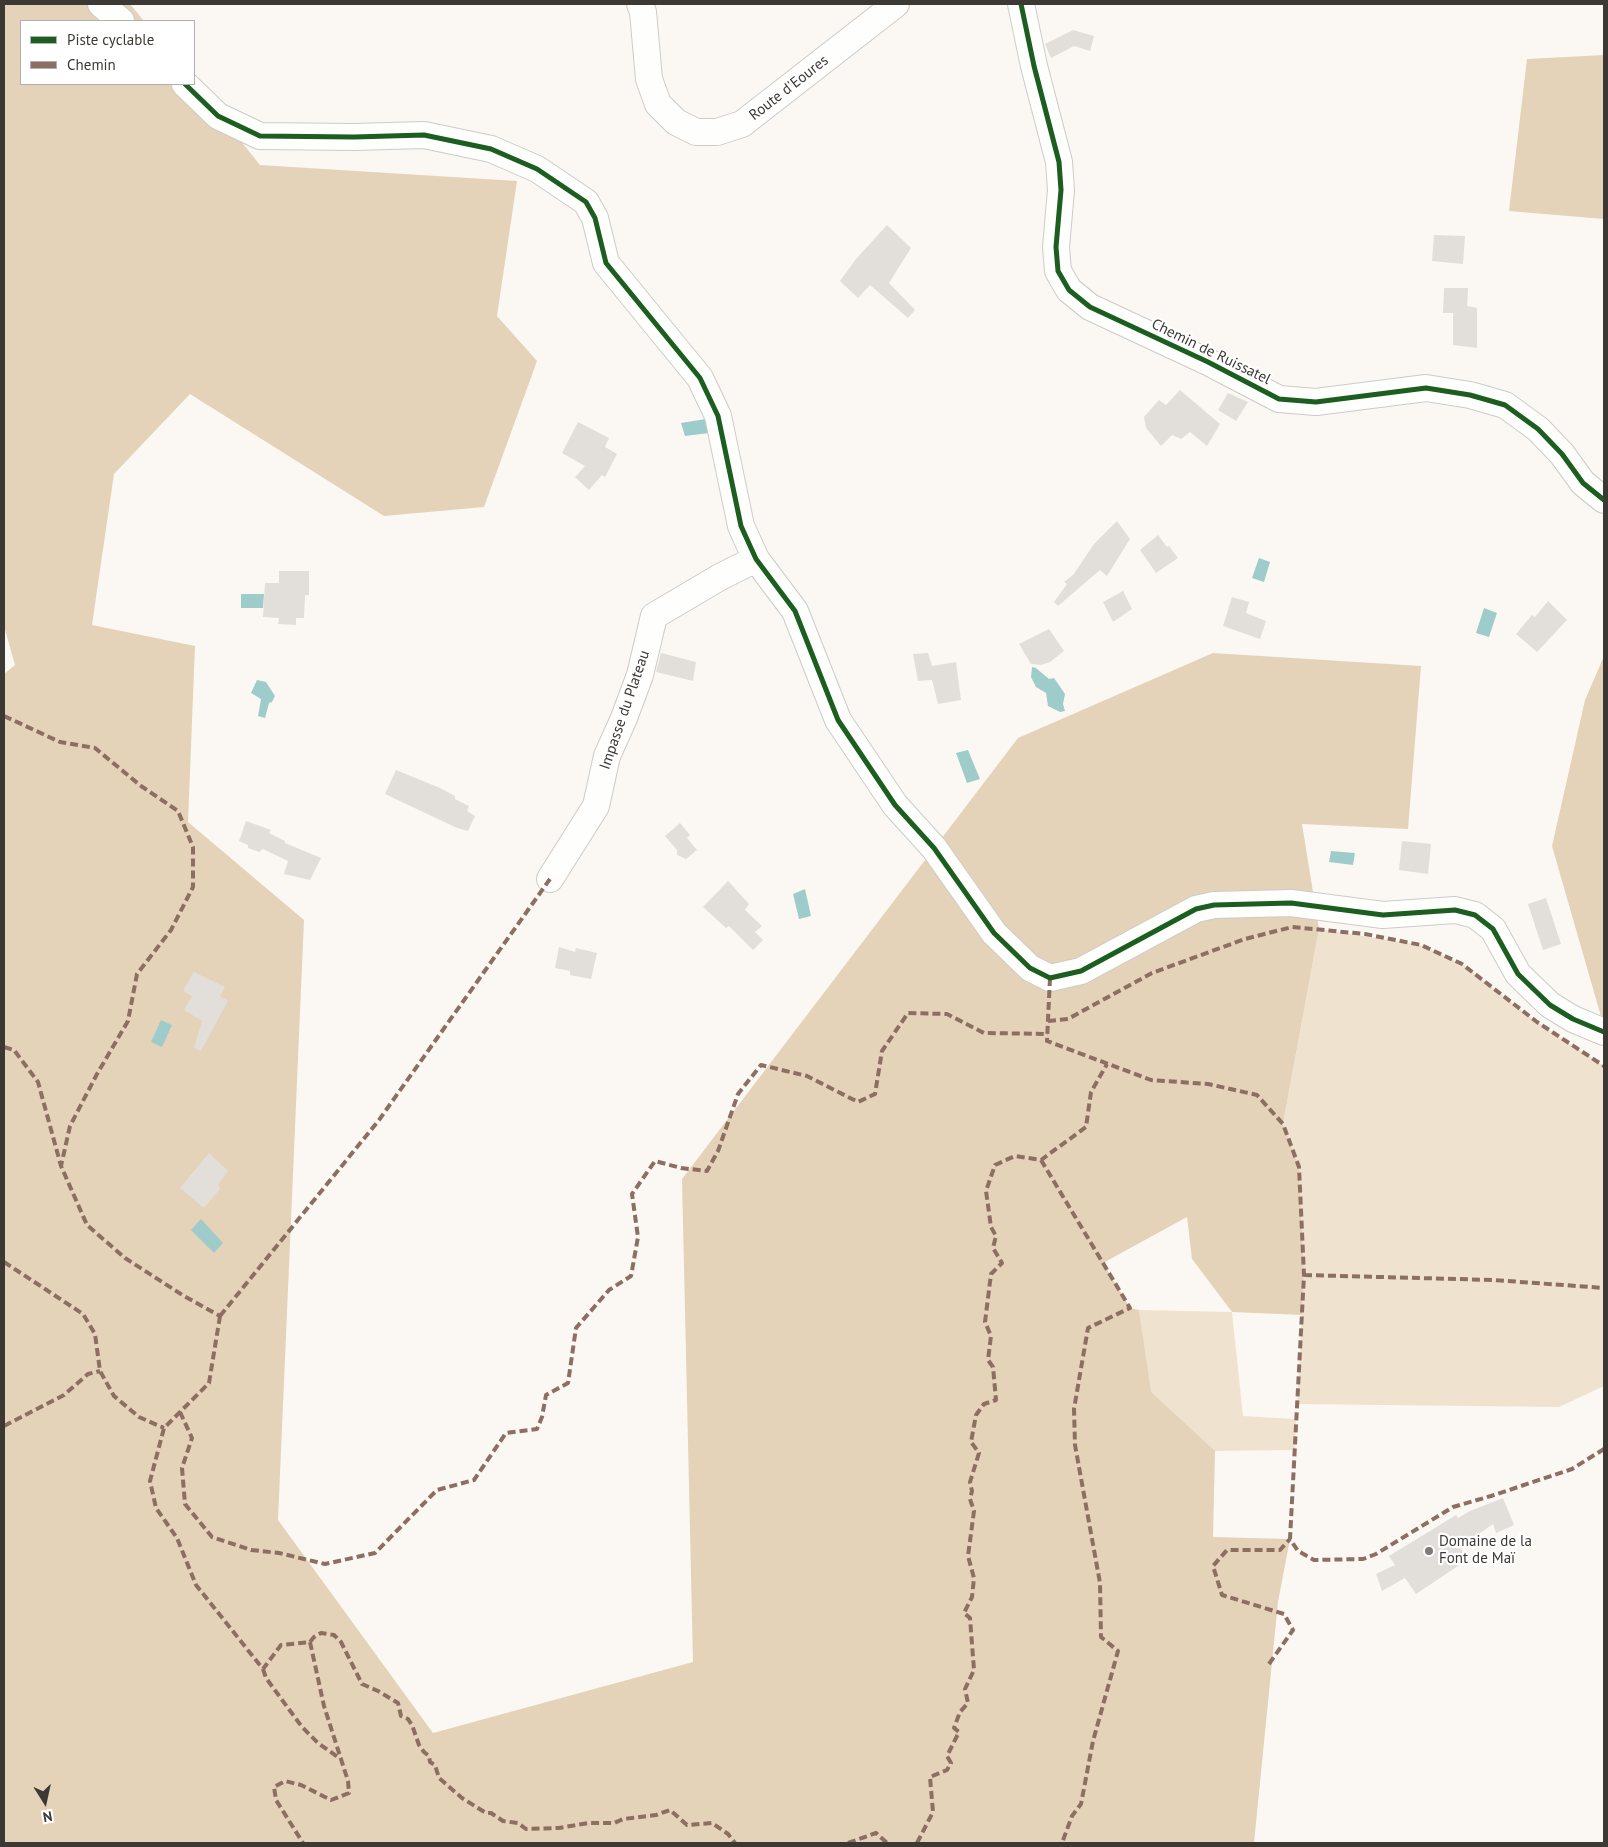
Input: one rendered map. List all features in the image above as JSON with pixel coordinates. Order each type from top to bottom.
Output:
[{"type":"street","points":[[101,4],[120,20]]},
{"type":"street","name":"Route d'Eoures","points":[[640,4],[643,12],[650,79],[658,104],[676,122],[696,132],[717,132],[742,124],[896,4]]},
{"type":"street","name":"Chemin de Ruissatel","points":[[1021,4],[1034,66],[1059,162],[1061,190],[1056,255],[1058,270],[1069,290],[1090,307],[1208,362],[1279,399],[1316,402],[1426,388],[1470,395],[1505,405],[1538,429],[1562,454],[1583,484],[1604,500]]},
{"type":"street","points":[[185,85],[218,116],[260,136],[354,137],[424,135],[492,148],[538,169],[586,202],[594,218],[606,263],[700,378],[718,416],[741,526],[756,559],[795,610],[838,720],[895,804],[934,848],[994,933],[1030,968],[1050,978],[1081,971],[1196,909],[1214,905],[1292,903],[1383,915],[1455,910],[1474,915],[1493,930],[1518,974],[1550,1004],[1573,1018],[1604,1032]]},
{"type":"street","name":"Impasse du Plateau","points":[[550,879],[596,806],[607,756],[640,675],[654,616],[720,577],[756,559]]},
{"type":"shaded area","points":[[4,4],[130,4],[143,20],[20,20],[20,85],[195,84],[260,165],[517,181],[497,316],[537,361],[484,507],[384,516],[190,394],[114,474],[92,625],[195,646],[188,822],[304,920],[278,1520],[433,1733],[693,1662],[682,1179],[1018,738],[1213,653],[1421,666],[1408,829],[1302,824],[1319,929],[1283,1124],[1299,1167],[1304,1275],[1302,1315],[1232,1312],[1192,1259],[1187,1217],[1103,1263],[1130,1308],[1139,1310],[1151,1392],[1215,1451],[1213,1537],[1290,1539],[1278,1602],[1254,1843],[4,1843],[4,674],[15,665],[4,626]]},
{"type":"shaded area","points":[[1604,55],[1604,219],[1509,211],[1527,59]]},
{"type":"shaded area","points":[[1604,656],[1604,1027],[1552,846],[1585,700]]},
{"type":"shaded area","points":[[1319,929],[1421,945],[1462,964],[1537,1022],[1604,1066],[1604,1386],[1559,1407],[1297,1404],[1304,1275],[1299,1167],[1283,1124]]},
{"type":"shaded area","points":[[1139,1310],[1232,1312],[1243,1416],[1296,1419],[1295,1450],[1214,1451],[1150,1392]]},
{"type":"water","points":[[712,418],[717,432],[685,436],[681,423]]},
{"type":"water","points":[[1259,558],[1270,562],[1264,582],[1252,578]]},
{"type":"water","points":[[241,594],[264,594],[263,608],[241,608]]},
{"type":"water","points":[[1484,608],[1497,613],[1489,637],[1476,633]]},
{"type":"water","points":[[1032,667],[1049,679],[1054,678],[1065,694],[1063,704],[1065,711],[1060,712],[1048,706],[1046,693],[1036,687],[1031,677]]},
{"type":"water","points":[[257,680],[266,682],[275,696],[272,702],[269,703],[265,718],[258,716],[261,699],[251,693]]},
{"type":"water","points":[[968,750],[980,779],[967,783],[956,753]]},
{"type":"water","points":[[1331,851],[1355,853],[1353,865],[1329,862]]},
{"type":"water","points":[[805,889],[811,916],[799,919],[793,894]]},
{"type":"water","points":[[161,1020],[172,1025],[162,1047],[151,1042]]},
{"type":"water","points":[[201,1219],[223,1243],[214,1253],[191,1230]]},
{"type":"building","points":[[1073,30],[1094,36],[1090,51],[1074,46],[1051,58],[1045,44]]},
{"type":"building","points":[[887,225],[911,248],[889,283],[915,310],[908,318],[870,285],[858,298],[840,281],[856,259]]},
{"type":"building","points":[[1434,235],[1465,236],[1463,264],[1432,261]]},
{"type":"building","points":[[1444,288],[1468,288],[1467,306],[1477,308],[1477,348],[1453,345],[1453,313],[1443,313]]},
{"type":"building","points":[[1180,390],[1220,424],[1207,446],[1190,432],[1181,439],[1172,435],[1161,446],[1146,428],[1144,417],[1159,400],[1166,405]]},
{"type":"building","points":[[1228,393],[1248,402],[1236,421],[1218,410]]},
{"type":"building","points":[[578,422],[609,438],[605,447],[617,454],[605,477],[602,475],[589,490],[575,477],[585,466],[562,453]]},
{"type":"building","points":[[1117,521],[1130,539],[1107,576],[1100,570],[1058,606],[1054,602],[1067,584],[1064,582],[1073,575],[1094,544]]},
{"type":"building","points":[[1158,535],[1178,558],[1156,573],[1140,550]]},
{"type":"building","points":[[279,571],[309,571],[309,595],[305,595],[304,618],[296,618],[296,625],[278,624],[279,618],[263,617],[265,583],[279,583]]},
{"type":"building","points":[[1123,591],[1132,609],[1113,622],[1103,602]]},
{"type":"building","points":[[1232,597],[1249,602],[1246,613],[1266,621],[1260,639],[1223,626]]},
{"type":"building","points":[[1548,601],[1567,620],[1537,652],[1516,634],[1532,615],[1535,617]]},
{"type":"building","points":[[1049,629],[1064,651],[1050,662],[1041,665],[1031,664],[1019,644]]},
{"type":"building","points":[[661,653],[696,662],[693,681],[656,672]]},
{"type":"building","points":[[928,653],[932,666],[956,662],[961,700],[938,704],[932,680],[918,681],[913,654]]},
{"type":"building","points":[[396,770],[440,788],[469,806],[467,811],[475,816],[468,831],[457,828],[385,794]]},
{"type":"building","points":[[246,821],[271,830],[269,833],[285,841],[285,843],[321,858],[310,880],[284,874],[288,861],[263,849],[259,852],[248,848],[248,845],[239,841]]},
{"type":"building","points":[[680,823],[690,835],[687,838],[697,850],[686,859],[677,855],[677,850],[665,836]]},
{"type":"building","points":[[1402,841],[1431,844],[1428,874],[1399,870]]},
{"type":"building","points":[[728,881],[749,904],[745,910],[762,926],[755,932],[763,940],[753,950],[729,926],[726,928],[703,907]]},
{"type":"building","points":[[1546,898],[1561,944],[1543,950],[1528,904]]},
{"type":"building","points":[[559,947],[575,952],[576,948],[597,953],[591,979],[570,975],[570,971],[555,968]]},
{"type":"building","points":[[194,972],[225,987],[220,996],[228,1001],[201,1051],[194,1048],[202,1021],[184,1010],[192,996],[183,991]]},
{"type":"building","points":[[209,1153],[228,1171],[218,1185],[220,1189],[204,1208],[180,1188]]},
{"type":"building","name":"Domaine de la Font de Maï","points":[[1503,1498],[1514,1525],[1496,1533],[1493,1524],[1460,1547],[1467,1560],[1416,1594],[1405,1578],[1382,1591],[1376,1574],[1395,1565],[1389,1556],[1456,1515],[1458,1518],[1470,1511]]},
{"type":"marked path","points":[[4,716],[60,742],[95,748],[141,786],[178,811],[193,847],[193,887],[171,930],[137,974],[128,1021],[97,1074],[70,1126],[61,1166]]},
{"type":"marked path","points":[[220,1316],[379,1120],[550,879]]},
{"type":"marked path","points":[[1048,1021],[1068,1019],[1152,973],[1245,939],[1292,927],[1365,934],[1421,945],[1462,964],[1537,1022],[1604,1066]]},
{"type":"marked path","points":[[1050,978],[1047,1041],[1151,1080],[1208,1084],[1257,1095],[1283,1124],[1299,1167],[1304,1275],[1290,1539],[1298,1551],[1314,1560],[1363,1559],[1376,1554],[1453,1507],[1572,1469],[1604,1449]]},
{"type":"marked path","points":[[180,1412],[192,1438],[182,1468],[185,1504],[212,1537],[251,1550],[279,1553],[325,1564],[375,1553],[437,1490],[474,1480],[506,1433],[537,1429],[542,1417],[546,1395],[568,1383],[576,1328],[609,1290],[631,1276],[638,1237],[632,1194],[655,1161],[681,1168],[707,1171],[718,1151],[738,1094],[761,1065],[807,1076],[858,1102],[875,1094],[882,1051],[908,1013],[947,1014],[984,1033],[1048,1034]]},
{"type":"marked path","points":[[4,1047],[14,1050],[38,1082],[61,1166],[87,1225],[125,1258],[184,1296],[220,1316]]},
{"type":"marked path","points":[[917,1843],[933,1812],[930,1777],[947,1770],[951,1763],[947,1756],[959,1732],[954,1728],[960,1712],[968,1703],[965,1689],[974,1670],[970,1618],[964,1613],[972,1597],[974,1578],[968,1556],[974,1511],[970,1499],[972,1491],[970,1482],[979,1453],[971,1442],[976,1415],[984,1404],[996,1400],[993,1367],[988,1360],[991,1336],[985,1322],[991,1274],[1002,1263],[993,1248],[996,1236],[991,1227],[986,1191],[995,1165],[1015,1156],[1041,1160],[1086,1127],[1091,1092],[1107,1064]]},
{"type":"marked path","points":[[1041,1160],[1130,1308],[1088,1328],[1074,1409],[1075,1445],[1100,1583],[1101,1637],[1118,1651],[1093,1741],[1081,1804],[1072,1816],[1062,1843]]},
{"type":"marked path","points":[[4,1262],[83,1314],[95,1334],[100,1371],[114,1396],[139,1417],[164,1428]]},
{"type":"marked path","points":[[1304,1275],[1494,1280],[1604,1288]]},
{"type":"marked path","points":[[220,1316],[209,1383],[164,1428],[150,1481],[156,1508],[177,1538],[196,1585],[263,1669],[281,1645],[310,1642],[324,1706],[348,1781],[349,1793],[331,1800],[301,1785],[285,1781],[274,1787],[276,1800],[303,1843]]},
{"type":"marked path","points":[[4,1426],[64,1395],[88,1374],[100,1371]]},
{"type":"marked path","points":[[1269,1664],[1293,1630],[1284,1614],[1222,1595],[1213,1566],[1227,1550],[1280,1550],[1290,1539]]},
{"type":"marked path","points":[[310,1642],[321,1633],[334,1635],[341,1642],[362,1684],[398,1703],[401,1716],[408,1719],[412,1725],[419,1745],[429,1756],[430,1762],[435,1765],[439,1778],[462,1798],[486,1813],[491,1813],[503,1821],[518,1823],[526,1829],[559,1828],[588,1823],[614,1823],[623,1819],[656,1815],[670,1810],[687,1825],[712,1823],[728,1834],[735,1843]]},
{"type":"marked path","points":[[263,1669],[266,1678],[302,1727],[318,1743],[342,1760]]},
{"type":"marked path","points":[[848,1843],[876,1833],[887,1843]]},
{"type":"cycle path","points":[[1021,4],[1034,66],[1059,162],[1061,190],[1056,247],[1058,271],[1069,290],[1090,307],[1208,362],[1279,399],[1316,402],[1426,388],[1470,395],[1505,405],[1538,429],[1562,454],[1583,483],[1604,500]]},
{"type":"cycle path","points":[[186,85],[218,116],[260,136],[354,137],[424,135],[491,149],[537,169],[586,202],[595,218],[606,263],[700,378],[718,416],[741,526],[756,559],[795,611],[838,720],[895,805],[934,848],[994,933],[1030,968],[1050,978],[1081,971],[1196,909],[1214,905],[1291,903],[1383,915],[1455,910],[1475,915],[1493,929],[1518,974],[1550,1005],[1573,1019],[1604,1032]]},
{"type":"place","name":"Domaine de la Font de Maï","points":[[1429,1551]]}]
